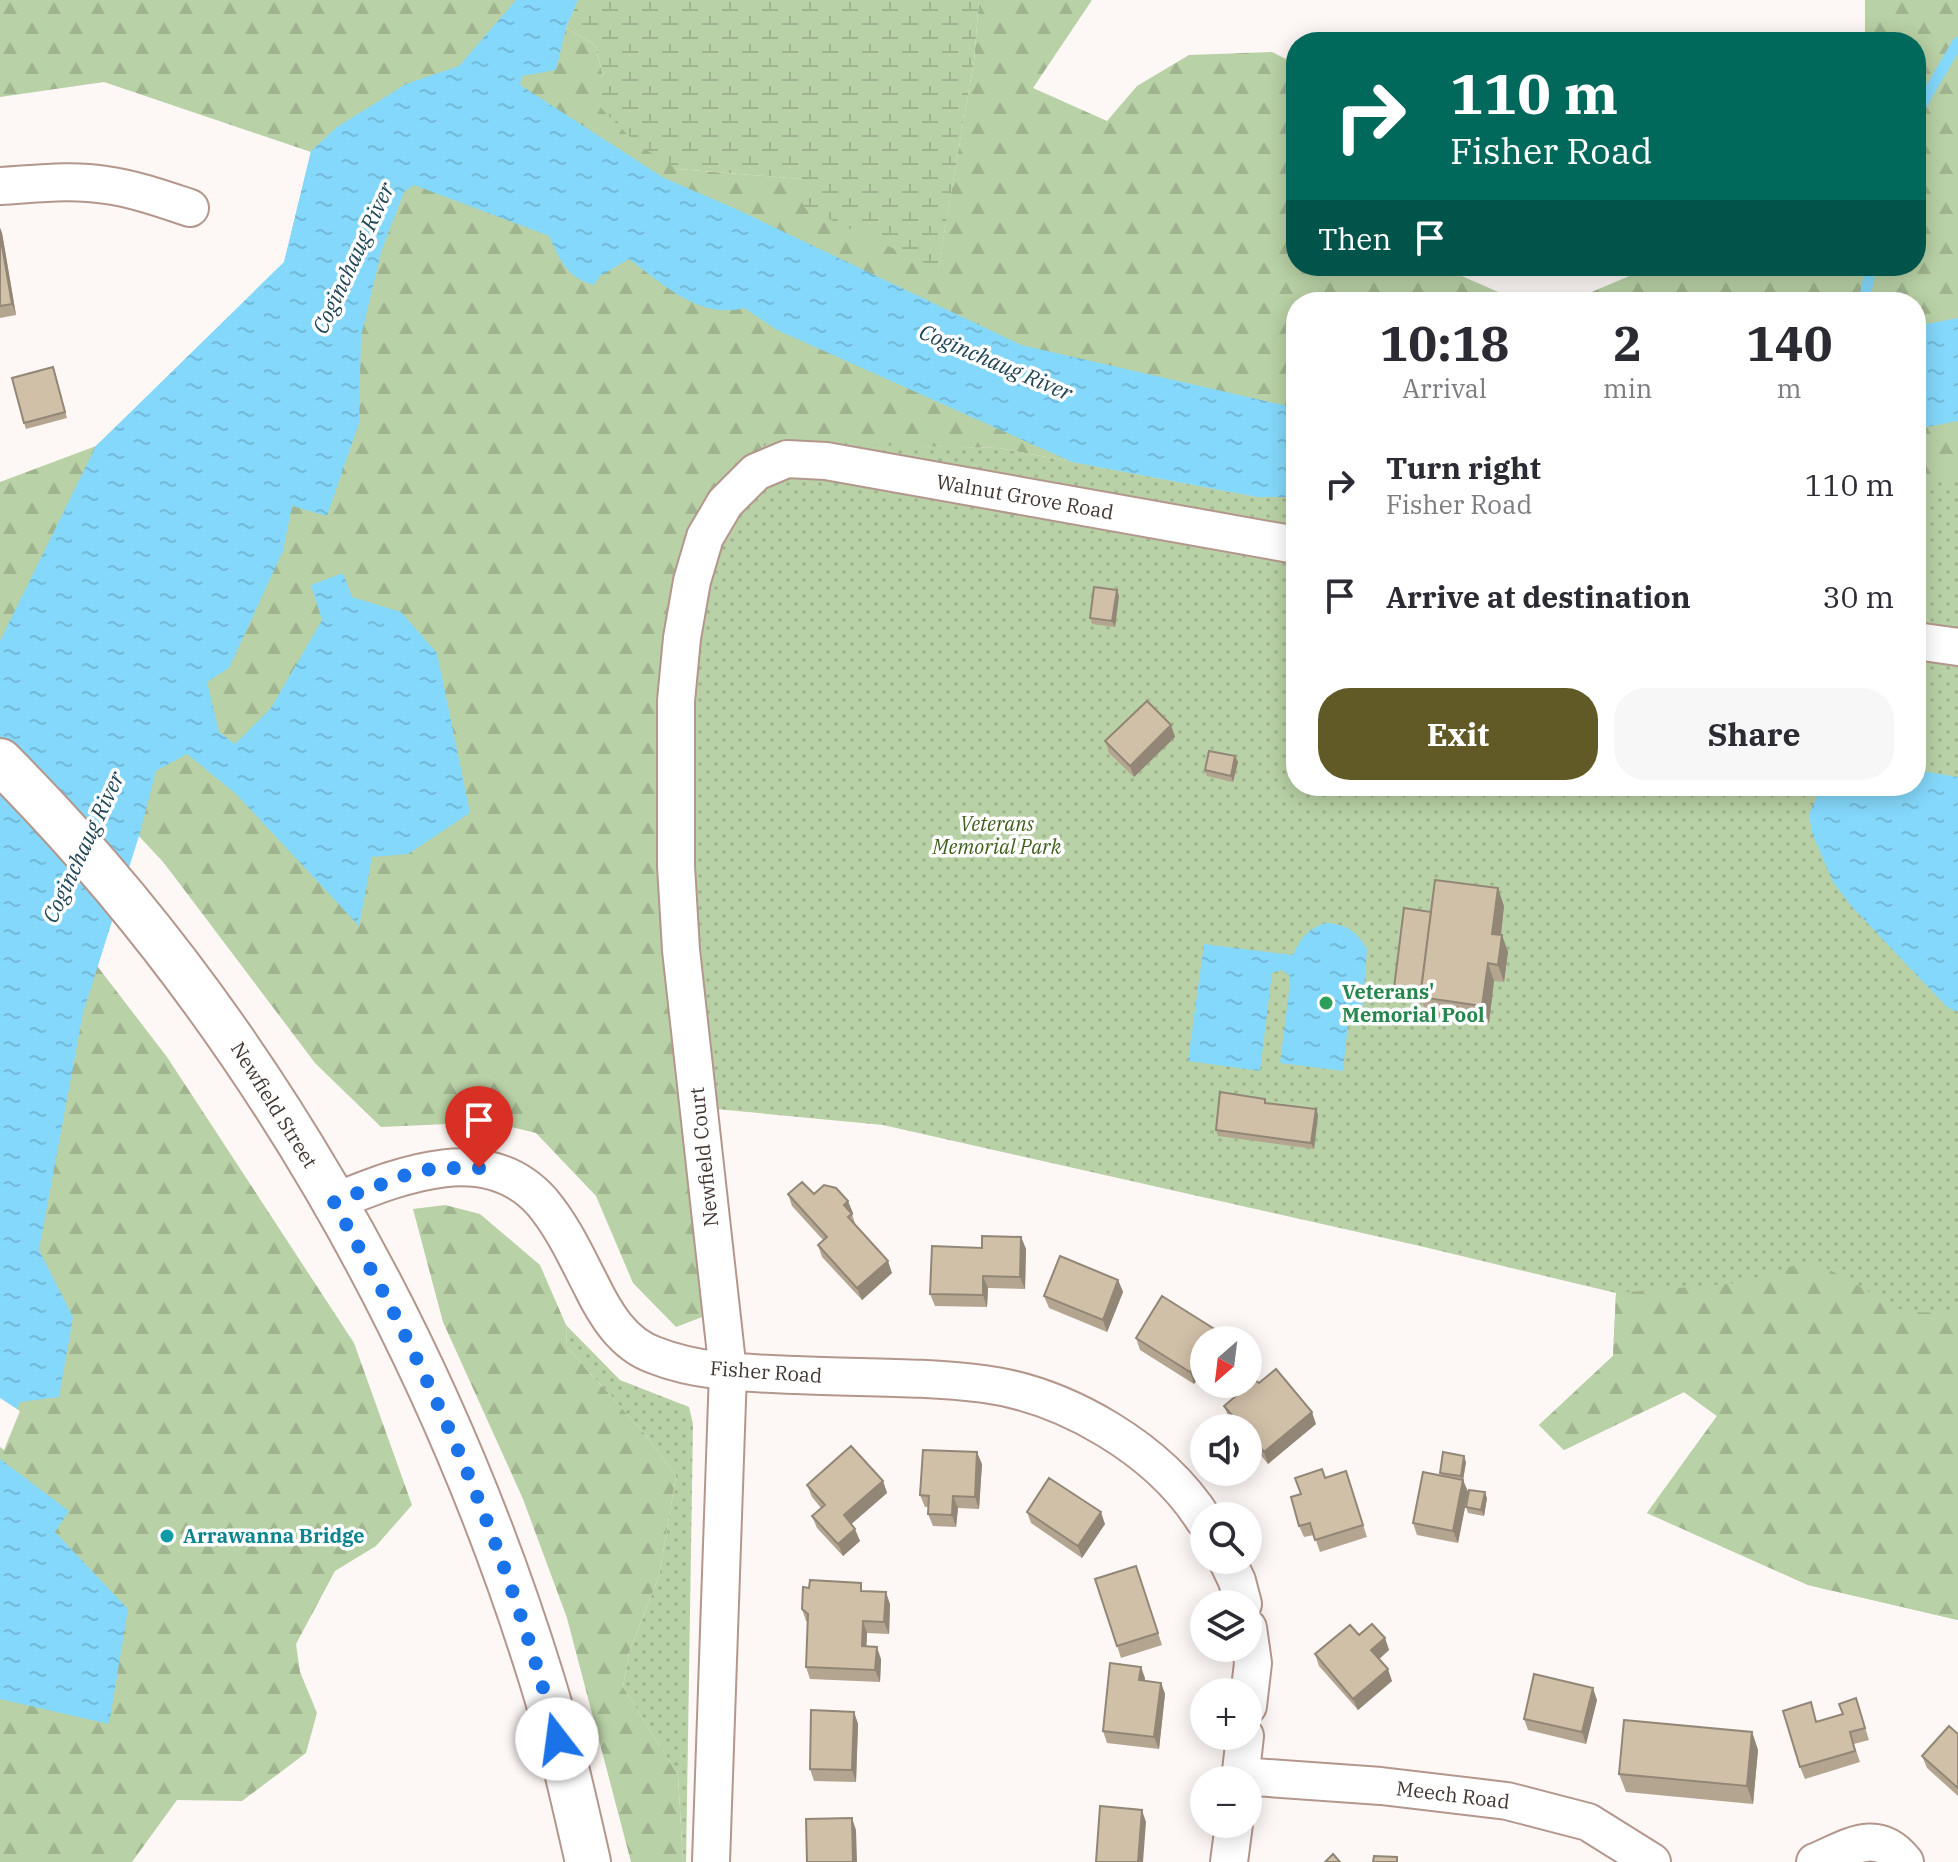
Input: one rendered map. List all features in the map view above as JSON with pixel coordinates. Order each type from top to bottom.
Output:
[{"type":"main road","name":"Newfield Street","points":[[0,761],[114,885],[207,1002],[272,1098],[334,1202],[401,1327],[458,1451],[503,1562],[542,1679],[588,1862]]},
{"type":"street","points":[[0,186],[67,182],[105,184],[150,194],[190,208]]},
{"type":"street","name":"Walnut Grove Road","points":[[756,472],[787,459],[826,461],[1286,543]]},
{"type":"street","name":"Newfield Court","points":[[711,1862],[728,1372],[681,950],[676,866],[676,701],[692,581],[705,537],[725,503],[756,472]]},
{"type":"street","points":[[1926,642],[1958,647]]},
{"type":"street","name":"Fisher Road","points":[[334,1202],[398,1177],[437,1168],[479,1168],[513,1178],[541,1201],[561,1227],[602,1308],[635,1346],[668,1360],[728,1372],[986,1384],[1029,1396],[1069,1410],[1107,1429],[1141,1452],[1190,1503]]},
{"type":"street","name":"Meech Road","points":[[1262,1779],[1381,1786],[1507,1801],[1588,1822],[1652,1862]]},
{"type":"street","points":[[1229,1862],[1232,1838]]},
{"type":"street","points":[[1815,1862],[1864,1842],[1876,1841],[1890,1847],[1905,1862]]},
{"type":"green space","points":[[0,0],[578,0],[566,28],[595,45],[603,76],[677,169],[801,179],[938,268],[974,61],[979,0],[1092,0],[1033,88],[1107,121],[1137,86],[1189,55],[1272,52],[1286,59],[1286,276],[1462,276],[1498,292],[1286,292],[1286,497],[1257,497],[999,448],[764,443],[734,506],[712,573],[699,645],[693,718],[692,792],[700,938],[739,1303],[676,1327],[633,1283],[596,1196],[536,1133],[491,1122],[381,1127],[315,1063],[164,863],[0,687],[0,482],[96,446],[284,263],[311,152],[104,82],[0,97]]},
{"type":"green space","points":[[578,0],[979,0],[974,61],[938,269],[803,207],[801,179],[677,169],[638,145],[595,102],[603,76],[595,45],[566,28]]},
{"type":"green space","points":[[1865,0],[1958,0],[1958,479],[1926,484],[1926,292],[1592,292],[1629,276],[1926,276],[1926,32],[1865,32]]},
{"type":"green space","name":"Veterans Memorial Park","points":[[1958,421],[1958,1620],[1808,1585],[1647,1513],[1717,1416],[1684,1392],[1564,1450],[1539,1425],[1613,1356],[1616,1293],[883,1125],[716,1109],[694,857],[692,768],[695,680],[707,595],[730,515],[764,442],[999,448],[1257,497],[1286,497],[1286,796],[1926,796],[1926,427]]},
{"type":"green space","points":[[0,849],[38,889],[167,1057],[354,1343],[412,1505],[376,1546],[335,1571],[296,1644],[300,1672],[317,1713],[306,1753],[242,1801],[177,1800],[132,1862],[0,1862]]},
{"type":"green space","points":[[445,1205],[480,1214],[540,1265],[566,1325],[567,1347],[644,1433],[676,1476],[659,1576],[629,1652],[623,1687],[678,1775],[683,1862],[631,1862],[567,1618],[523,1499],[443,1322],[413,1209]]},
{"type":"green space","points":[[1812,1260],[1905,1312],[1958,1313],[1958,1620],[1808,1585],[1647,1513],[1717,1416],[1684,1392],[1564,1450],[1539,1425],[1613,1356],[1616,1293],[1738,1283]]},
{"type":"green space","points":[[566,1325],[620,1380],[689,1407],[693,1424],[686,1862],[683,1862],[678,1775],[623,1687],[629,1652],[659,1576],[676,1476],[644,1433],[567,1347]]},
{"type":"water","name":"Coginchaug River","points":[[516,0],[578,0],[566,28],[556,70],[522,76],[520,85],[664,178],[736,209],[1021,345],[1286,406],[1286,497],[1257,497],[1072,462],[777,330],[744,308],[712,309],[697,304],[668,288],[629,259],[600,276],[594,285],[571,273],[549,236],[414,185],[404,192],[382,249],[361,336],[359,423],[327,516],[292,506],[283,551],[229,668],[207,682],[219,732],[235,744],[271,708],[322,620],[311,585],[343,573],[352,597],[401,612],[437,653],[470,813],[408,854],[372,857],[359,926],[236,794],[187,754],[156,771],[139,836],[83,1013],[39,1250],[73,1317],[59,1397],[20,1402],[0,1449],[0,641],[96,446],[284,262],[311,151],[337,127],[406,84],[459,66]]},
{"type":"water","points":[[1958,318],[1958,421],[1926,427],[1926,324]]},
{"type":"water","points":[[1926,772],[1958,777],[1958,1012],[1947,1007],[1852,907],[1833,882],[1812,833],[1809,814],[1817,796],[1926,796]]},
{"type":"water","name":"Veterans' Memorial Pool","points":[[1326,923],[1351,930],[1367,949],[1361,1025],[1348,1024],[1343,1071],[1280,1063],[1290,983],[1290,976],[1282,970],[1272,973],[1260,1071],[1188,1061],[1204,944],[1293,955],[1306,934]]},
{"type":"water","points":[[0,1459],[69,1511],[55,1532],[128,1609],[109,1724],[0,1699]]},
{"type":"pier","points":[[0,1398],[20,1411],[4,1450],[0,1447]]},
{"type":"building","points":[[0,234],[12,304],[0,306]]},
{"type":"building","points":[[53,367],[65,412],[24,423],[12,378]]},
{"type":"building","points":[[1094,587],[1117,590],[1112,621],[1090,618]]},
{"type":"building","points":[[1147,701],[1171,725],[1130,766],[1105,741]]},
{"type":"building","points":[[1209,751],[1235,756],[1231,776],[1205,770]]},
{"type":"building","points":[[1435,880],[1498,888],[1492,934],[1502,935],[1498,965],[1488,963],[1482,1006],[1420,997]]},
{"type":"building","points":[[1404,908],[1431,912],[1421,991],[1394,988]]},
{"type":"building","points":[[1220,1092],[1265,1099],[1265,1103],[1316,1109],[1311,1143],[1216,1130]]},
{"type":"building","points":[[802,1182],[814,1194],[824,1185],[836,1188],[848,1201],[844,1205],[852,1214],[848,1217],[888,1261],[857,1288],[818,1245],[827,1237],[788,1194]]},
{"type":"building","points":[[982,1236],[1021,1237],[1020,1277],[983,1276],[983,1295],[930,1294],[932,1246],[982,1248]]},
{"type":"building","points":[[1060,1256],[1118,1280],[1103,1320],[1044,1296]]},
{"type":"building","points":[[1162,1296],[1210,1326],[1190,1326],[1190,1372],[1136,1338]]},
{"type":"building","points":[[1276,1369],[1312,1412],[1264,1452],[1262,1414],[1231,1414],[1224,1406],[1234,1398],[1262,1398],[1262,1381]]},
{"type":"building","points":[[851,1446],[883,1481],[844,1515],[855,1529],[838,1544],[812,1516],[825,1505],[807,1485]]},
{"type":"building","points":[[923,1450],[977,1452],[975,1497],[953,1496],[952,1515],[928,1514],[929,1496],[920,1495]]},
{"type":"building","points":[[1443,1452],[1464,1456],[1461,1476],[1440,1473]]},
{"type":"building","points":[[1322,1469],[1325,1478],[1346,1471],[1363,1525],[1315,1540],[1310,1523],[1299,1526],[1291,1497],[1301,1494],[1295,1478]]},
{"type":"building","points":[[1423,1472],[1463,1480],[1453,1531],[1413,1523]]},
{"type":"building","points":[[1049,1478],[1101,1512],[1078,1546],[1027,1512]]},
{"type":"building","points":[[1469,1490],[1485,1492],[1481,1510],[1466,1507]]},
{"type":"building","points":[[1136,1566],[1158,1633],[1117,1646],[1095,1579]]},
{"type":"building","points":[[810,1580],[861,1583],[861,1591],[886,1592],[884,1622],[863,1621],[862,1646],[877,1647],[875,1670],[806,1667],[808,1614],[802,1609],[803,1587],[809,1588]]},
{"type":"building","points":[[1372,1624],[1385,1638],[1371,1650],[1388,1669],[1353,1699],[1315,1654],[1350,1625],[1359,1635]]},
{"type":"building","points":[[1110,1663],[1141,1667],[1139,1680],[1161,1683],[1154,1737],[1103,1731]]},
{"type":"building","points":[[1534,1674],[1593,1688],[1582,1732],[1524,1719]]},
{"type":"building","points":[[1856,1698],[1865,1728],[1850,1732],[1855,1751],[1800,1767],[1783,1711],[1811,1702],[1816,1722],[1843,1714],[1839,1704]]},
{"type":"building","points":[[811,1710],[854,1712],[852,1770],[810,1769]]},
{"type":"building","points":[[1624,1720],[1752,1732],[1747,1786],[1619,1774]]},
{"type":"building","points":[[1949,1726],[1958,1734],[1958,1788],[1922,1756]]},
{"type":"building","points":[[1100,1806],[1142,1810],[1138,1862],[1096,1862]]},
{"type":"building","points":[[852,1818],[853,1862],[807,1862],[806,1819]]},
{"type":"building","points":[[1333,1854],[1340,1862],[1325,1862]]},
{"type":"building","points":[[1374,1856],[1397,1857],[1397,1862],[1373,1862]]},
{"type":"waterway","points":[[1926,97],[1958,42]]},
{"type":"waterway","points":[[1866,292],[1869,276]]},
{"type":"place","name":"Veterans' Memorial Pool","points":[[1326,1003]]},
{"type":"place","name":"Arrawanna Bridge","points":[[167,1536]]},
{"type":"route","points":[[479,1168],[437,1168],[414,1172],[334,1202],[401,1327],[458,1451],[503,1562],[542,1679],[557,1739]]}]
